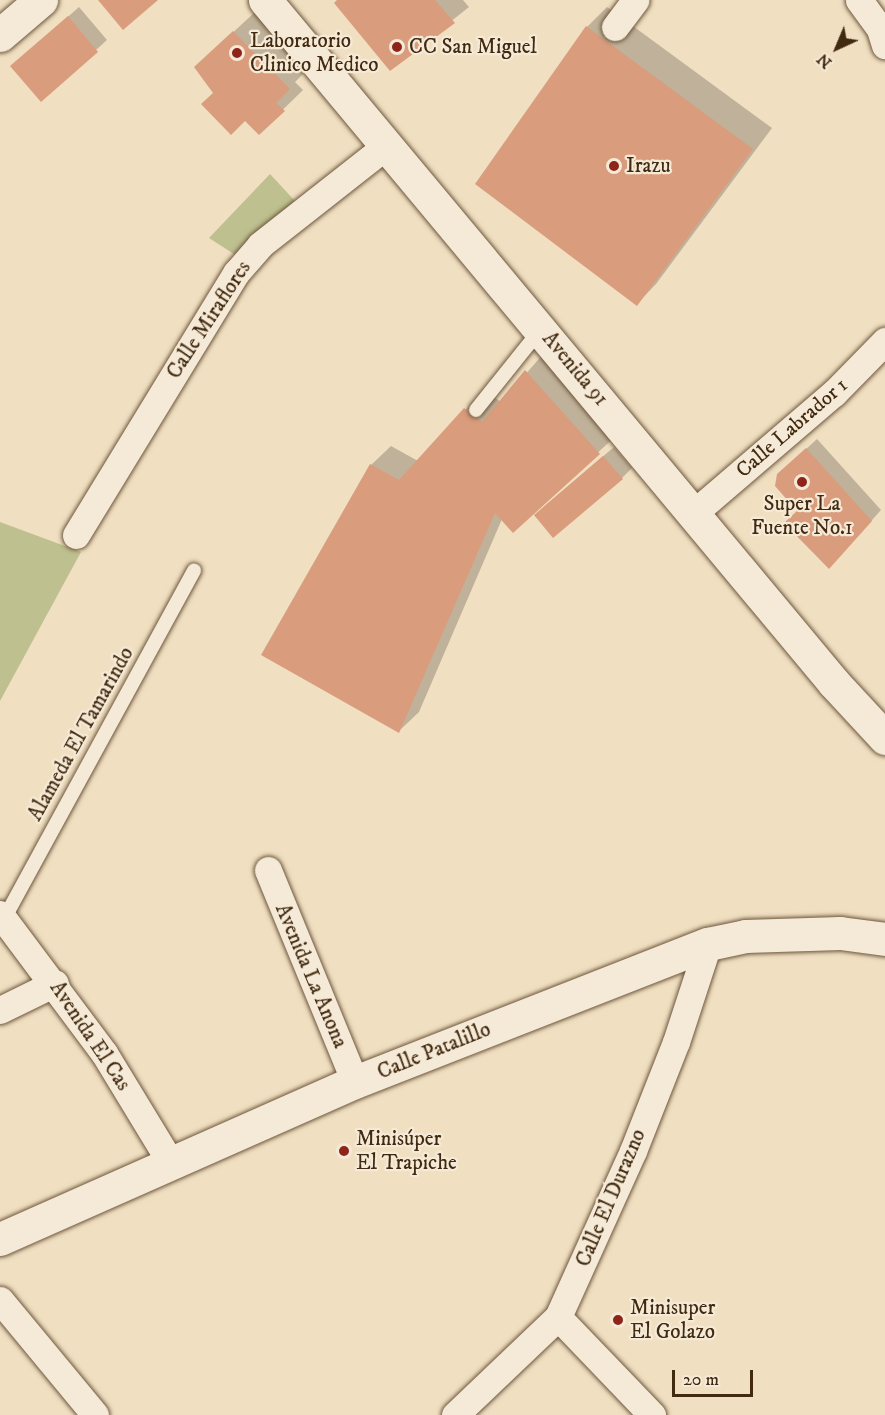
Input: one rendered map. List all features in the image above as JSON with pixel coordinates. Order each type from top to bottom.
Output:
[{"type":"main road","points":[[0,35],[41,0]]},
{"type":"main road","name":"Avenida 91","points":[[265,0],[695,512],[881,727]]},
{"type":"main road","name":"Calle Patalillo","points":[[0,1239],[355,1082],[708,944],[745,936],[828,934],[885,939]]},
{"type":"street","points":[[615,27],[635,0]]},
{"type":"street","points":[[859,0],[880,29],[885,45]]},
{"type":"street","name":"Calle Miraflores","points":[[76,535],[236,273],[260,245],[387,145]]},
{"type":"street","name":"Calle Labrador 1","points":[[695,512],[834,393],[885,341]]},
{"type":"street","name":"Avenida La Anona","points":[[268,870],[355,1082]]},
{"type":"street","name":"Avenida El Cas","points":[[2,917],[55,983],[104,1053],[171,1163]]},
{"type":"street","name":"Calle El Durazno","points":[[455,1415],[558,1317],[633,1151],[676,1042],[708,944]]},
{"type":"street","points":[[0,1010],[55,983]]},
{"type":"street","points":[[0,1300],[95,1415]]},
{"type":"street","points":[[558,1317],[652,1415]]},
{"type":"lane","points":[[476,410],[541,329]]},
{"type":"lane","name":"Alameda El Tamarindo","points":[[2,917],[194,570]]},
{"type":"green space","points":[[270,174],[295,201],[237,256],[209,238]]},
{"type":"green space","points":[[0,522],[81,552],[0,701]]},
{"type":"building","points":[[98,0],[158,0],[123,30]]},
{"type":"building","name":"CC San Miguel","points":[[337,0],[435,0],[455,23],[390,71],[334,3]]},
{"type":"building","points":[[68,16],[98,52],[41,102],[10,66]]},
{"type":"building","name":"Irazu","points":[[586,26],[753,149],[637,306],[475,184]]},
{"type":"building","points":[[233,31],[290,89],[276,103],[285,111],[259,135],[245,121],[231,135],[201,104],[213,93],[194,67]]},
{"type":"building","points":[[525,370],[600,454],[513,533],[495,513],[399,733],[261,655],[370,464],[399,480],[464,408],[482,422]]},
{"type":"building","points":[[806,448],[872,521],[829,569],[784,523],[797,511],[775,486],[777,474]]},
{"type":"building","points":[[603,456],[623,479],[553,538],[534,515]]},
{"type":"place","name":"CC San Miguel","points":[[397,47]]},
{"type":"place","name":"Laboratorio Clinico Medico","points":[[237,53]]},
{"type":"place","name":"Irazu","points":[[614,166]]},
{"type":"place","name":"Super La Fuente No.1","points":[[802,482]]},
{"type":"place","name":"Minisúper El Trapiche","points":[[344,1151]]},
{"type":"place","name":"Minisuper El Golazo","points":[[618,1320]]}]
